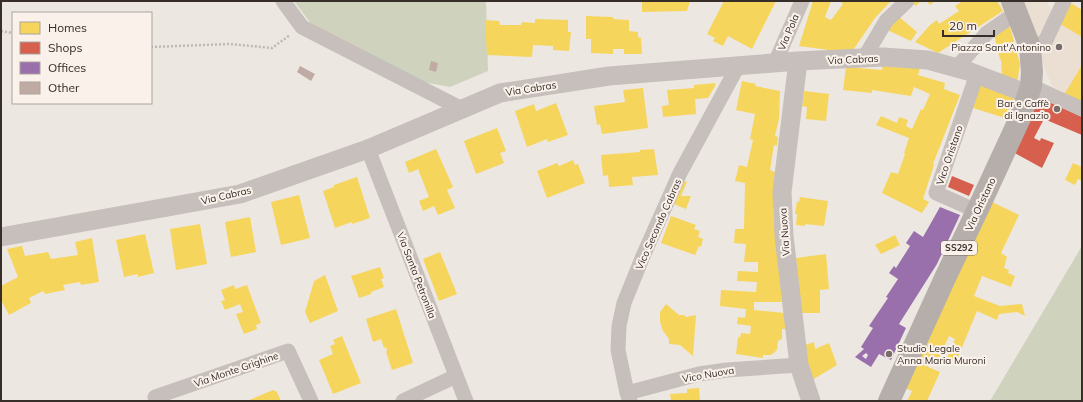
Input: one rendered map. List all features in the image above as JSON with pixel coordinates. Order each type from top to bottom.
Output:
[{"type":"main road","name":"Via Oristano","points":[[889,401],[944,278],[1020,118],[1035,91],[1030,47],[1014,7]]},
{"type":"street","points":[[283,1],[302,27],[462,109]]},
{"type":"street","name":"Via Pola","points":[[775,63],[802,1]]},
{"type":"street","points":[[864,58],[886,22],[906,1]]},
{"type":"street","points":[[1030,47],[1045,42],[1064,1]]},
{"type":"street","points":[[957,67],[987,33],[1014,7]]},
{"type":"street","name":"Via Cabras","points":[[1,237],[240,194],[368,149],[500,93],[609,76],[798,61],[884,57],[928,60],[957,67],[1035,91]]},
{"type":"street","name":"Via Nuova","points":[[798,61],[782,192],[784,236],[799,365],[811,401]]},
{"type":"street","name":"Vico Secondo Cabras","points":[[629,397],[618,350],[619,326],[624,303],[680,173],[738,66]]},
{"type":"street","name":"Vico Oristano","points":[[977,74],[936,193],[977,211]]},
{"type":"street","points":[[1035,91],[1082,109]]},
{"type":"street","name":"Via Santa Petronilla","points":[[368,149],[466,401]]},
{"type":"street","name":"Via Monte Grighine","points":[[155,396],[288,351],[311,401]]},
{"type":"street","name":"Vico Nuova","points":[[629,397],[699,374],[727,370],[799,365]]},
{"type":"street","points":[[403,401],[456,376]]},
{"type":"path","points":[[152,47],[230,44],[272,48],[302,27]]},
{"type":"path","points":[[1,31],[12,33]]},
{"type":"green space","points":[[294,1],[486,1],[488,71],[450,87],[424,82],[312,25]]},
{"type":"green space","points":[[1082,246],[1082,401],[990,401]]},
{"type":"shaded area","name":"Piazza Sant'Antonino","points":[[1021,1],[1046,1],[1060,24],[1082,37],[1082,65],[1065,93],[1052,86]]},
{"type":"building: Homes","points":[[642,1],[690,1],[687,11],[642,12]]},
{"type":"building: Homes","points":[[724,1],[776,1],[752,49],[728,36],[723,46],[713,41],[715,38],[707,34]]},
{"type":"building: Homes","points":[[813,1],[831,1],[825,17],[831,20],[843,4],[840,1],[891,1],[875,18],[851,53],[799,46]]},
{"type":"building: Homes","points":[[921,1],[916,6],[912,2]]},
{"type":"building: Homes","points":[[926,1],[935,1],[930,5]]},
{"type":"building: Homes","points":[[963,1],[997,1],[1003,11],[938,53],[915,42],[930,25],[937,20],[939,24],[959,11],[955,6]]},
{"type":"building: Homes","points":[[1071,3],[1082,10],[1082,37],[1060,24]]},
{"type":"building: Homes","points":[[586,16],[613,17],[613,19],[629,20],[629,31],[638,32],[638,37],[641,38],[642,54],[624,54],[624,49],[613,49],[613,54],[591,53],[591,39],[586,39]]},
{"type":"building: Homes","points":[[898,16],[917,32],[911,41],[885,29]]},
{"type":"building: Homes","points":[[535,19],[568,20],[568,32],[571,32],[569,51],[553,50],[553,46],[533,45],[532,57],[487,55],[485,20],[499,21],[500,25],[521,25],[522,22],[535,23]]},
{"type":"building: Homes","points":[[1009,23],[1020,64],[1017,84],[1002,78],[1001,59],[1000,60],[994,34]]},
{"type":"building: Homes","points":[[883,61],[920,68],[918,75],[945,83],[944,89],[960,95],[933,164],[934,165],[923,199],[929,202],[922,213],[882,193],[891,172],[898,174],[909,138],[876,125],[881,116],[897,123],[899,117],[908,120],[906,126],[912,129],[930,94],[914,87],[911,96],[872,90],[872,93],[843,90],[846,67],[882,70]]},
{"type":"building: Homes","points":[[1082,65],[1082,103],[1065,93]]},
{"type":"building: Homes","points":[[742,81],[756,84],[755,86],[780,91],[779,119],[775,136],[778,137],[777,146],[774,145],[770,170],[775,172],[773,211],[782,302],[754,302],[754,310],[785,313],[787,329],[782,329],[782,339],[778,341],[777,350],[771,355],[763,355],[763,358],[736,354],[738,337],[740,338],[741,333],[750,334],[751,326],[737,324],[738,317],[745,318],[746,309],[720,306],[721,290],[756,292],[757,282],[737,281],[738,271],[758,272],[758,262],[744,262],[746,244],[734,243],[735,229],[744,229],[745,183],[735,181],[739,165],[747,167],[753,140],[750,139],[755,114],[736,110]]},
{"type":"building: Homes","points":[[715,83],[715,86],[708,98],[695,99],[696,114],[663,117],[662,106],[669,105],[667,90],[694,88],[694,85]]},
{"type":"building: Homes","points":[[980,85],[1015,97],[1005,118],[973,108]]},
{"type":"building: Homes","points":[[643,88],[648,128],[602,134],[600,124],[597,125],[594,106],[625,102],[623,90]]},
{"type":"building: Homes","points":[[804,91],[829,94],[826,121],[806,119],[807,107],[802,106]]},
{"type":"building: Homes","points":[[556,103],[568,135],[548,142],[547,139],[527,147],[515,111],[534,104],[536,111]]},
{"type":"building: Homes","points":[[497,128],[506,151],[500,153],[504,163],[476,174],[464,141]]},
{"type":"building: Homes","points":[[436,149],[453,187],[447,190],[455,208],[438,215],[434,206],[423,211],[419,201],[429,197],[418,169],[409,173],[405,162]]},
{"type":"building: Homes","points":[[654,149],[658,175],[632,177],[633,185],[609,187],[608,175],[603,176],[601,155],[640,152],[640,150]]},
{"type":"building: Homes","points":[[573,160],[575,165],[578,164],[585,183],[547,198],[537,171],[557,163],[559,166]]},
{"type":"building: Homes","points":[[1073,163],[1082,167],[1082,181],[1078,179],[1075,185],[1065,180]]},
{"type":"building: Homes","points":[[357,177],[370,218],[335,228],[323,191],[334,187],[334,185]]},
{"type":"building: Homes","points":[[680,180],[687,182],[681,196],[691,196],[686,209],[671,203]]},
{"type":"building: Homes","points":[[299,195],[310,238],[281,245],[271,202]]},
{"type":"building: Homes","points":[[800,197],[828,201],[824,226],[805,224],[805,226],[796,225],[797,214],[795,214],[797,201],[799,202]]},
{"type":"building: Homes","points":[[990,201],[1019,215],[1001,253],[1007,257],[1004,268],[1009,270],[1008,273],[1015,276],[1011,287],[982,276],[974,296],[1000,306],[1022,304],[1025,316],[1017,312],[999,314],[997,320],[977,311],[956,362],[947,358],[955,339],[949,336],[939,358],[933,356],[928,367],[940,372],[927,401],[907,401],[912,391],[905,388]]},
{"type":"building: Homes","points":[[671,216],[696,225],[694,229],[700,231],[698,237],[703,239],[701,247],[699,246],[695,255],[661,243]]},
{"type":"building: Homes","points":[[250,217],[256,252],[231,257],[225,222]]},
{"type":"building: Homes","points":[[200,224],[207,264],[176,270],[170,229]]},
{"type":"building: Homes","points":[[145,234],[154,273],[138,277],[138,274],[124,277],[116,240]]},
{"type":"building: Homes","points":[[895,235],[900,245],[881,254],[875,245]]},
{"type":"building: Homes","points":[[92,238],[99,282],[81,285],[80,282],[63,285],[65,290],[45,294],[43,291],[29,298],[31,303],[9,315],[1,300],[1,286],[18,277],[7,249],[22,246],[25,256],[48,252],[51,259],[78,255],[75,242]]},
{"type":"building: Homes","points":[[440,252],[457,294],[439,301],[423,259]]},
{"type":"building: Homes","points":[[826,254],[829,289],[820,290],[820,313],[797,313],[796,258]]},
{"type":"building: Homes","points":[[380,267],[384,278],[381,279],[384,287],[359,298],[351,276]]},
{"type":"building: Homes","points":[[325,275],[338,311],[310,323],[305,312],[314,281]]},
{"type":"building: Homes","points":[[234,285],[235,289],[247,285],[261,323],[256,325],[257,329],[244,334],[236,314],[243,312],[240,304],[225,310],[221,301],[225,300],[221,290]]},
{"type":"building: Homes","points":[[666,304],[679,315],[684,315],[686,317],[696,315],[693,356],[680,345],[669,344],[669,339],[663,331],[660,322],[660,312]]},
{"type":"building: Homes","points":[[396,309],[413,363],[392,370],[386,352],[386,347],[384,348],[381,339],[373,342],[366,319]]},
{"type":"building: Homes","points":[[342,336],[361,383],[333,394],[319,360],[333,354],[330,346],[335,344],[333,340]]},
{"type":"building: Homes","points":[[814,342],[815,349],[829,343],[837,365],[812,380],[802,346]]},
{"type":"building: Homes","points":[[699,388],[700,401],[671,401],[670,394],[687,393],[687,389]]},
{"type":"building: Homes","points":[[273,390],[277,392],[281,401],[247,401]]},
{"type":"building: Shops","points":[[1037,96],[1082,117],[1082,135],[1044,119],[1034,138],[1040,141],[1041,138],[1054,143],[1042,168],[1011,151]]},
{"type":"building: Shops","points":[[952,176],[974,185],[969,196],[948,187]]},
{"type":"building: Offices","points":[[940,207],[960,215],[937,264],[899,324],[906,328],[891,360],[879,354],[871,367],[855,357],[864,349],[861,347],[873,328],[869,326],[888,298],[886,297],[898,279],[889,273],[894,266],[896,268],[910,246],[906,243],[914,231],[923,237]],"holes":[[[866,353],[868,355],[866,359],[862,356]]]},
{"type":"building: Other","points":[[431,61],[438,63],[436,72],[429,70]]},
{"type":"building: Other","points":[[300,66],[315,74],[311,81],[297,72]]},
{"type":"place","name":"Piazza Sant'Antonino","points":[[1059,47]]},
{"type":"place","name":"Bar e Caffè di Ignazio","points":[[1057,109]]},
{"type":"place","name":"Studio Legale Anna Maria Muroni","points":[[889,354]]}]
